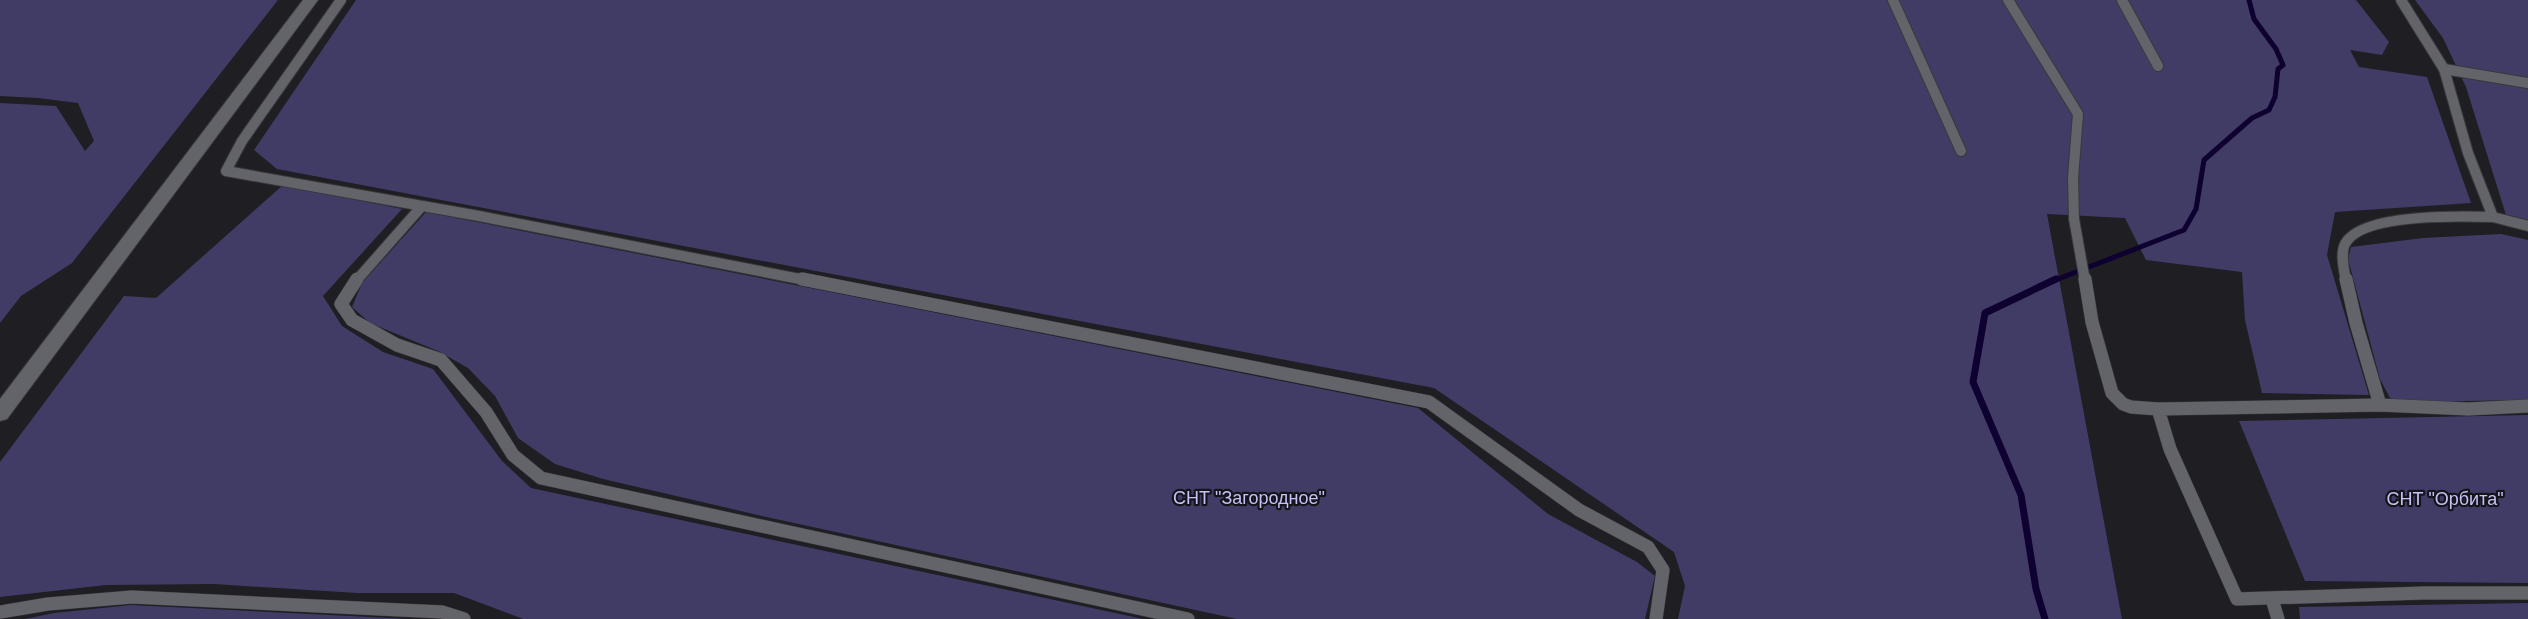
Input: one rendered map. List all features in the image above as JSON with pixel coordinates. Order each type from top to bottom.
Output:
[{"type":"main road","points":[[0,413],[311,0]]},
{"type":"lane","points":[[341,0],[242,141],[226,171],[422,206],[1429,402],[1579,510],[1648,547],[1663,570],[1656,619]]},
{"type":"lane","points":[[1893,0],[1961,151]]},
{"type":"lane","points":[[2008,0],[2078,114],[2073,178],[2074,219],[2092,322],[2112,393],[2123,404],[2131,407],[2158,409],[2380,405],[2468,409],[2528,406]]},
{"type":"lane","points":[[2122,0],[2158,66]]},
{"type":"lane","points":[[2401,0],[2444,69],[2468,153],[2493,217]]},
{"type":"lane","points":[[2444,69],[2528,83]]},
{"type":"lane","points":[[422,206],[358,278],[341,304],[352,320],[397,345],[441,360],[486,412],[513,455],[541,478],[1188,619]]},
{"type":"lane","points":[[2380,405],[2348,286],[2344,263],[2345,244],[2363,228],[2383,223],[2456,214],[2493,217],[2528,226]]},
{"type":"lane","points":[[2158,409],[2170,449],[2237,599],[2528,592]]},
{"type":"lane","points":[[0,612],[48,604],[132,597],[442,612],[464,619]]},
{"type":"lane","points":[[2272,599],[2278,619]]},
{"type":"green space","points":[[0,0],[278,0],[72,263],[21,296],[0,323],[0,103],[56,106],[85,151],[94,141],[78,103],[0,96]]},
{"type":"green space","points":[[356,0],[2356,0],[2389,42],[2382,55],[2350,50],[2359,67],[2427,77],[2471,203],[2335,212],[2327,255],[2369,395],[2262,393],[2245,320],[2242,272],[2146,260],[2125,218],[2047,214],[2122,619],[1678,619],[1685,586],[1674,552],[1434,388],[277,169],[254,150]]},
{"type":"green space","points":[[2415,0],[2528,0],[2528,220],[2506,215],[2466,87],[2443,38]]},
{"type":"green space","points":[[283,185],[402,209],[323,296],[342,326],[383,352],[433,369],[502,461],[531,488],[1143,619],[523,619],[454,593],[357,593],[214,584],[106,585],[0,597],[0,462],[124,296],[156,298]]},
{"type":"green space","name":"СНТ \"Загородное\"","points":[[426,212],[1418,408],[1548,514],[1637,562],[1655,576],[1645,619],[1237,619],[771,518],[603,479],[555,464],[518,438],[495,396],[468,368],[438,351],[370,323],[352,307],[362,283]]},
{"type":"green space","points":[[2501,234],[2528,240],[2528,400],[2401,402],[2390,398],[2380,379],[2348,259],[2351,247],[2423,238]]},
{"type":"green space","name":"CНТ \"Орбита\"","points":[[2528,415],[2528,583],[2305,581],[2239,421]]},
{"type":"green space","points":[[2528,603],[2528,619],[2300,619],[2299,607]]},
{"type":"green space","points":[[131,605],[409,619],[25,619],[54,613]]},
{"type":"waterway","points":[[2053,281],[2184,230],[2196,209],[2204,160],[2252,118],[2269,110],[2275,97],[2278,69],[2283,65],[2276,49],[2254,19],[2249,0]]},
{"type":"waterway","points":[[2045,619],[2036,589],[2021,495],[1973,382],[1985,313],[2056,279]]}]
